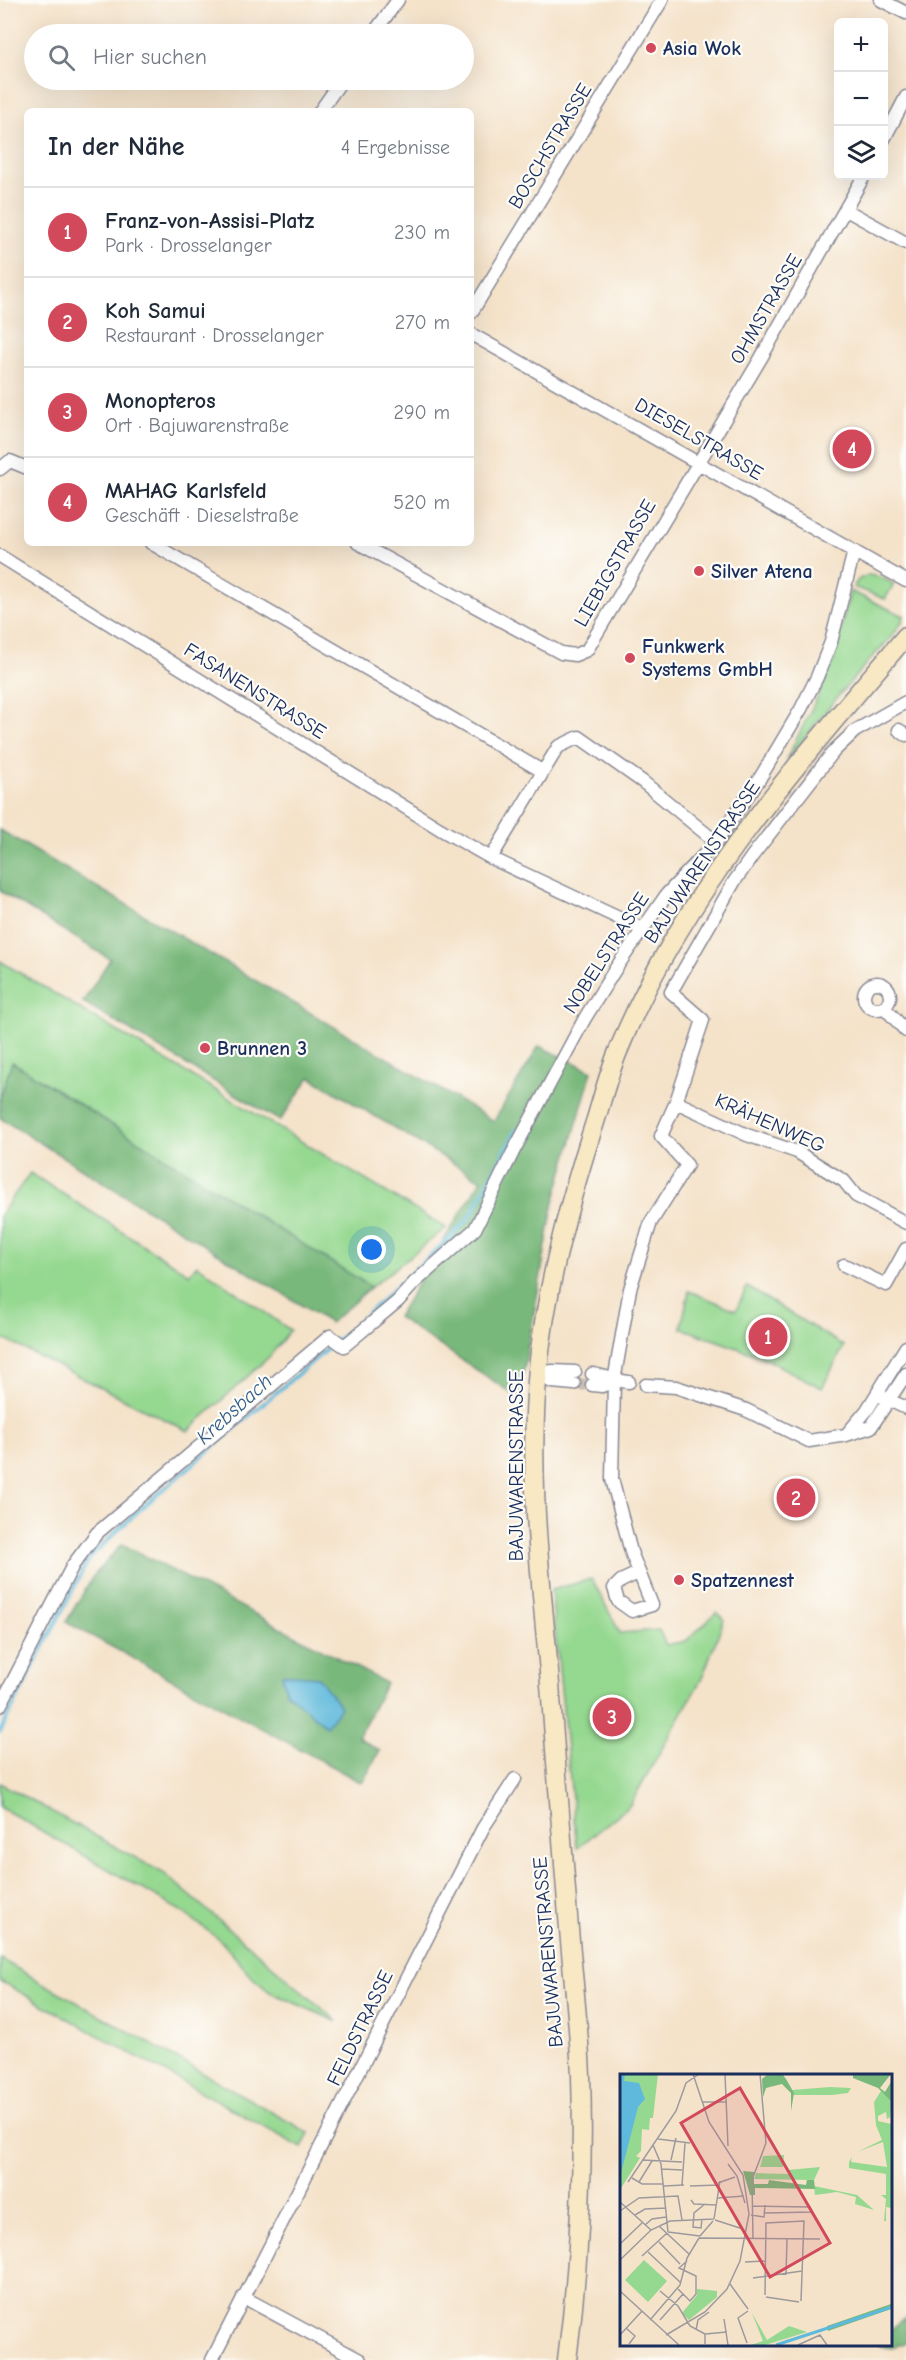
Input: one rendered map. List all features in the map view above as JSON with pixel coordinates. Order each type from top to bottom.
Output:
[{"type":"main road","name":"BAJUWARENSTRASSE","points":[[567,2360],[572,2323],[581,2188],[581,2074],[539,1576],[535,1499],[537,1373],[553,1280],[577,1177],[618,1050],[668,947],[726,858],[786,778],[906,636]]},
{"type":"street","points":[[381,24],[398,0]]},
{"type":"street","name":"BOSCHSTRASSE","points":[[474,308],[662,0]]},
{"type":"street","points":[[880,0],[906,13]]},
{"type":"street","points":[[322,108],[335,90]]},
{"type":"street","points":[[888,131],[906,97]]},
{"type":"street","name":"OHMSTRASSE","points":[[698,461],[761,358],[862,180]]},
{"type":"street","points":[[846,210],[906,243]]},
{"type":"street","name":"DIESELSTRASSE","points":[[474,336],[906,581]]},
{"type":"street","points":[[0,469],[10,461],[24,467]]},
{"type":"street","name":"LIEBIGSTRASSE","points":[[363,546],[516,630],[561,653],[575,655],[587,650],[698,461]]},
{"type":"street","points":[[156,546],[542,771]]},
{"type":"street","name":"NOBELSTRASSE","points":[[0,1706],[73,1565],[97,1533],[330,1336],[344,1346],[398,1301],[414,1283],[475,1229],[513,1152],[585,1018],[667,894],[716,842],[783,741],[817,677],[831,642],[854,551]]},
{"type":"street","name":"FASANENSTRASSE","points":[[0,556],[490,858],[642,929]]},
{"type":"street","points":[[638,1573],[612,1479],[614,1381],[630,1289],[651,1222],[687,1164],[661,1136],[676,1102],[703,1020],[670,992],[734,882],[834,751],[855,731],[894,726],[906,702]]},
{"type":"street","points":[[490,858],[558,747],[579,737],[643,782],[716,842]]},
{"type":"street","points":[[884,1007],[906,1031]]},
{"type":"street","name":"KRÄHENWEG","points":[[676,1102],[747,1134],[797,1152],[844,1181],[856,1196],[906,1223]]},
{"type":"street","points":[[844,1265],[886,1285],[906,1249]]},
{"type":"street","points":[[846,1436],[906,1347]]},
{"type":"street","points":[[537,1373],[552,1382],[574,1378]]},
{"type":"street","points":[[646,1385],[676,1388],[717,1400],[746,1410],[809,1441],[846,1436],[871,1427],[906,1374]]},
{"type":"street","points":[[592,1380],[602,1386],[614,1381],[629,1382]]},
{"type":"street","points":[[876,1394],[906,1408]]},
{"type":"street","name":"FELDSTRASSE","points":[[212,2360],[483,1828],[515,1779]]},
{"type":"street","points":[[243,2297],[360,2360]]},
{"type":"green space","points":[[868,575],[880,577],[894,584],[885,599],[853,587],[859,579]]},
{"type":"green space","points":[[850,591],[904,616],[897,630],[851,681],[786,760],[834,660]]},
{"type":"green space","points":[[0,830],[494,1121],[539,1046],[592,1071],[553,1206],[519,1398],[397,1317],[481,1180],[310,1077],[280,1121],[83,1002],[110,959],[0,891]]},
{"type":"green space","points":[[0,961],[446,1228],[371,1287],[12,1062],[0,1098]]},
{"type":"green space","points":[[12,1062],[371,1287],[330,1323],[0,1118],[0,1098]]},
{"type":"green space","points":[[30,1173],[189,1274],[197,1265],[290,1330],[270,1356],[188,1431],[0,1337],[0,1215]]},
{"type":"green space","points":[[747,1287],[844,1346],[822,1388],[760,1356],[681,1328],[689,1291],[736,1310]]},
{"type":"green space","points":[[122,1544],[386,1683],[358,1737],[380,1751],[362,1783],[66,1622],[92,1578]]},
{"type":"green space","points":[[592,1579],[620,1633],[659,1630],[666,1645],[686,1641],[717,1612],[724,1619],[702,1678],[630,1805],[577,1848],[551,1590]]},
{"type":"green space","points":[[0,1783],[165,1874],[338,2022],[270,1992],[253,1978],[221,1941],[186,1914],[0,1807]]},
{"type":"green space","points":[[0,1959],[309,2133],[302,2148],[0,1981]]},
{"type":"green space","points":[[906,2317],[906,2342],[892,2348],[880,2346],[891,2345],[891,2329]]},
{"type":"water","points":[[282,1674],[318,1677],[341,1707],[326,1726],[286,1692]]},
{"type":"waterway","name":"Krebsbach","points":[[0,1732],[89,1558],[137,1512],[355,1325],[454,1234],[470,1217],[516,1130]]},
{"type":"tunnel","points":[[574,1384],[592,1385]]},
{"type":"place","name":"Asia Wok","points":[[651,48]]},
{"type":"place","name":"MAHAG Karlsfeld","points":[[852,449]]},
{"type":"place","name":"Silver Atena","points":[[699,571]]},
{"type":"place","name":"Funkwerk Systems GmbH","points":[[630,658]]},
{"type":"place","name":"Brunnen 3","points":[[205,1048]]},
{"type":"place","name":"Franz-von-Assisi-Platz","points":[[768,1337]]},
{"type":"place","name":"Koh Samui","points":[[796,1498]]},
{"type":"place","name":"Spatzennest","points":[[679,1580]]},
{"type":"place","name":"Monopteros","points":[[612,1717]]}]
